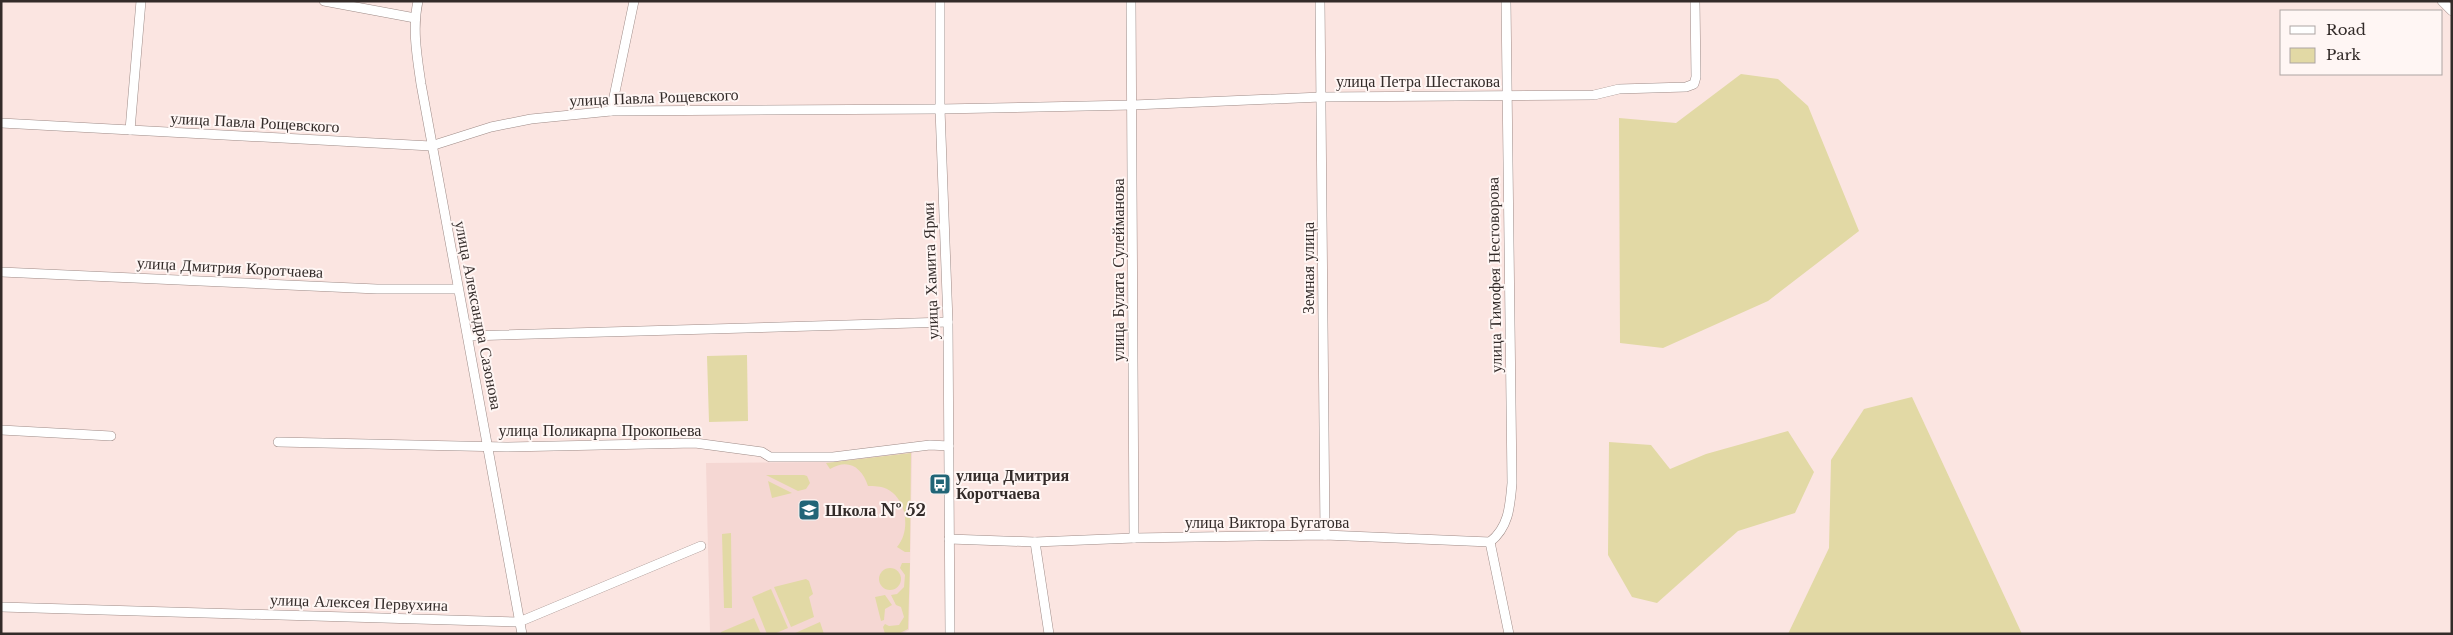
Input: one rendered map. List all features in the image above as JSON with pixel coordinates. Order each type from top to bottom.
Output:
[{"type":"street","points":[[130,130],[141,1]]},
{"type":"street","points":[[324,1],[414,18]]},
{"type":"street","name":"улица Александра Сазонова","points":[[418,1],[414,18],[416,48],[431,146],[458,289],[469,336],[522,634]]},
{"type":"street","points":[[611,111],[634,1]]},
{"type":"street","name":"улица Хамита Ярми","points":[[940,1],[940,109],[948,322],[950,634]]},
{"type":"street","name":"улица Булата Сулейманова","points":[[1131,1],[1134,538]]},
{"type":"street","name":"Земная улица","points":[[1320,1],[1325,535]]},
{"type":"street","name":"улица Тимофея Несговорова","points":[[1490,542],[1500,534],[1509,516],[1512,483],[1506,1]]},
{"type":"street","name":"улица Петра Шестакова","points":[[1133,105],[1321,97],[1594,96],[1619,89],[1686,87],[1694,84],[1696,77],[1695,1]]},
{"type":"street","points":[[2442,1],[2452,11]]},
{"type":"street","name":"улица Павла Рощевского","points":[[1,123],[431,146],[491,127],[531,119],[611,111],[940,109],[1133,105]]},
{"type":"street","name":"улица Дмитрия Коротчаева","points":[[1,272],[377,289],[458,289]]},
{"type":"street","points":[[469,336],[948,322]]},
{"type":"street","points":[[1,430],[111,436]]},
{"type":"street","name":"улица Поликарпа Прокопьева","points":[[278,442],[488,446],[695,443],[762,452],[770,457],[833,457],[930,446],[949,446]]},
{"type":"street","name":"улица Виктора Бугатова","points":[[950,539],[1035,542],[1134,538],[1325,535],[1490,542]]},
{"type":"street","points":[[1035,542],[1049,634]]},
{"type":"street","points":[[1490,542],[1509,634]]},
{"type":"street","name":"улица Алексея Первухина","points":[[1,607],[520,622],[701,546]]},
{"type":"shaded area","name":"Школа № 52","points":[[912,452],[909,630],[901,634],[710,634],[706,463],[835,462]]},
{"type":"green space","points":[[1741,74],[1778,79],[1808,106],[1859,231],[1768,301],[1663,348],[1620,343],[1619,118],[1676,123]]},
{"type":"green space","points":[[747,355],[748,421],[709,422],[707,356]]},
{"type":"green space","points":[[1912,397],[2022,634],[1788,634],[1829,548],[1831,460],[1864,409]]},
{"type":"green space","points":[[1788,431],[1814,472],[1795,513],[1738,531],[1657,603],[1632,597],[1608,555],[1609,442],[1651,445],[1670,469],[1706,454]]},
{"type":"green space","points":[[911,453],[910,552],[905,552],[897,547],[904,533],[905,516],[899,500],[894,494],[882,487],[868,486],[862,474],[854,466],[843,464],[830,469],[826,463]]},
{"type":"green space","points":[[766,475],[804,475],[807,476],[810,483],[806,489],[798,491]]},
{"type":"green space","points":[[768,481],[792,493],[772,498]]},
{"type":"green space","points":[[731,533],[732,608],[724,608],[722,534]]},
{"type":"green space","points":[[902,563],[910,563],[908,629],[898,634],[885,634],[883,627],[885,624],[889,626],[899,625],[904,617],[901,607],[896,605],[891,595],[897,594],[904,587],[905,575],[900,568]]},
{"type":"green space","points":[[890,568],[898,571],[901,579],[898,587],[890,590],[882,587],[879,579],[882,571]]},
{"type":"green space","points":[[806,579],[809,581],[813,594],[809,597],[814,617],[791,627],[774,587]]},
{"type":"green space","points":[[771,589],[788,628],[774,634],[767,634],[752,597]]},
{"type":"green space","points":[[885,595],[892,605],[885,609],[884,620],[881,621],[875,597]]},
{"type":"green space","points":[[754,618],[761,634],[721,634],[721,632]]},
{"type":"green space","points":[[820,622],[824,634],[793,634]]},
{"type":"place","name":"улица Дмитрия Коротчаева","points":[[940,484]]},
{"type":"place","name":"Школа № 52","points":[[809,510]]}]
